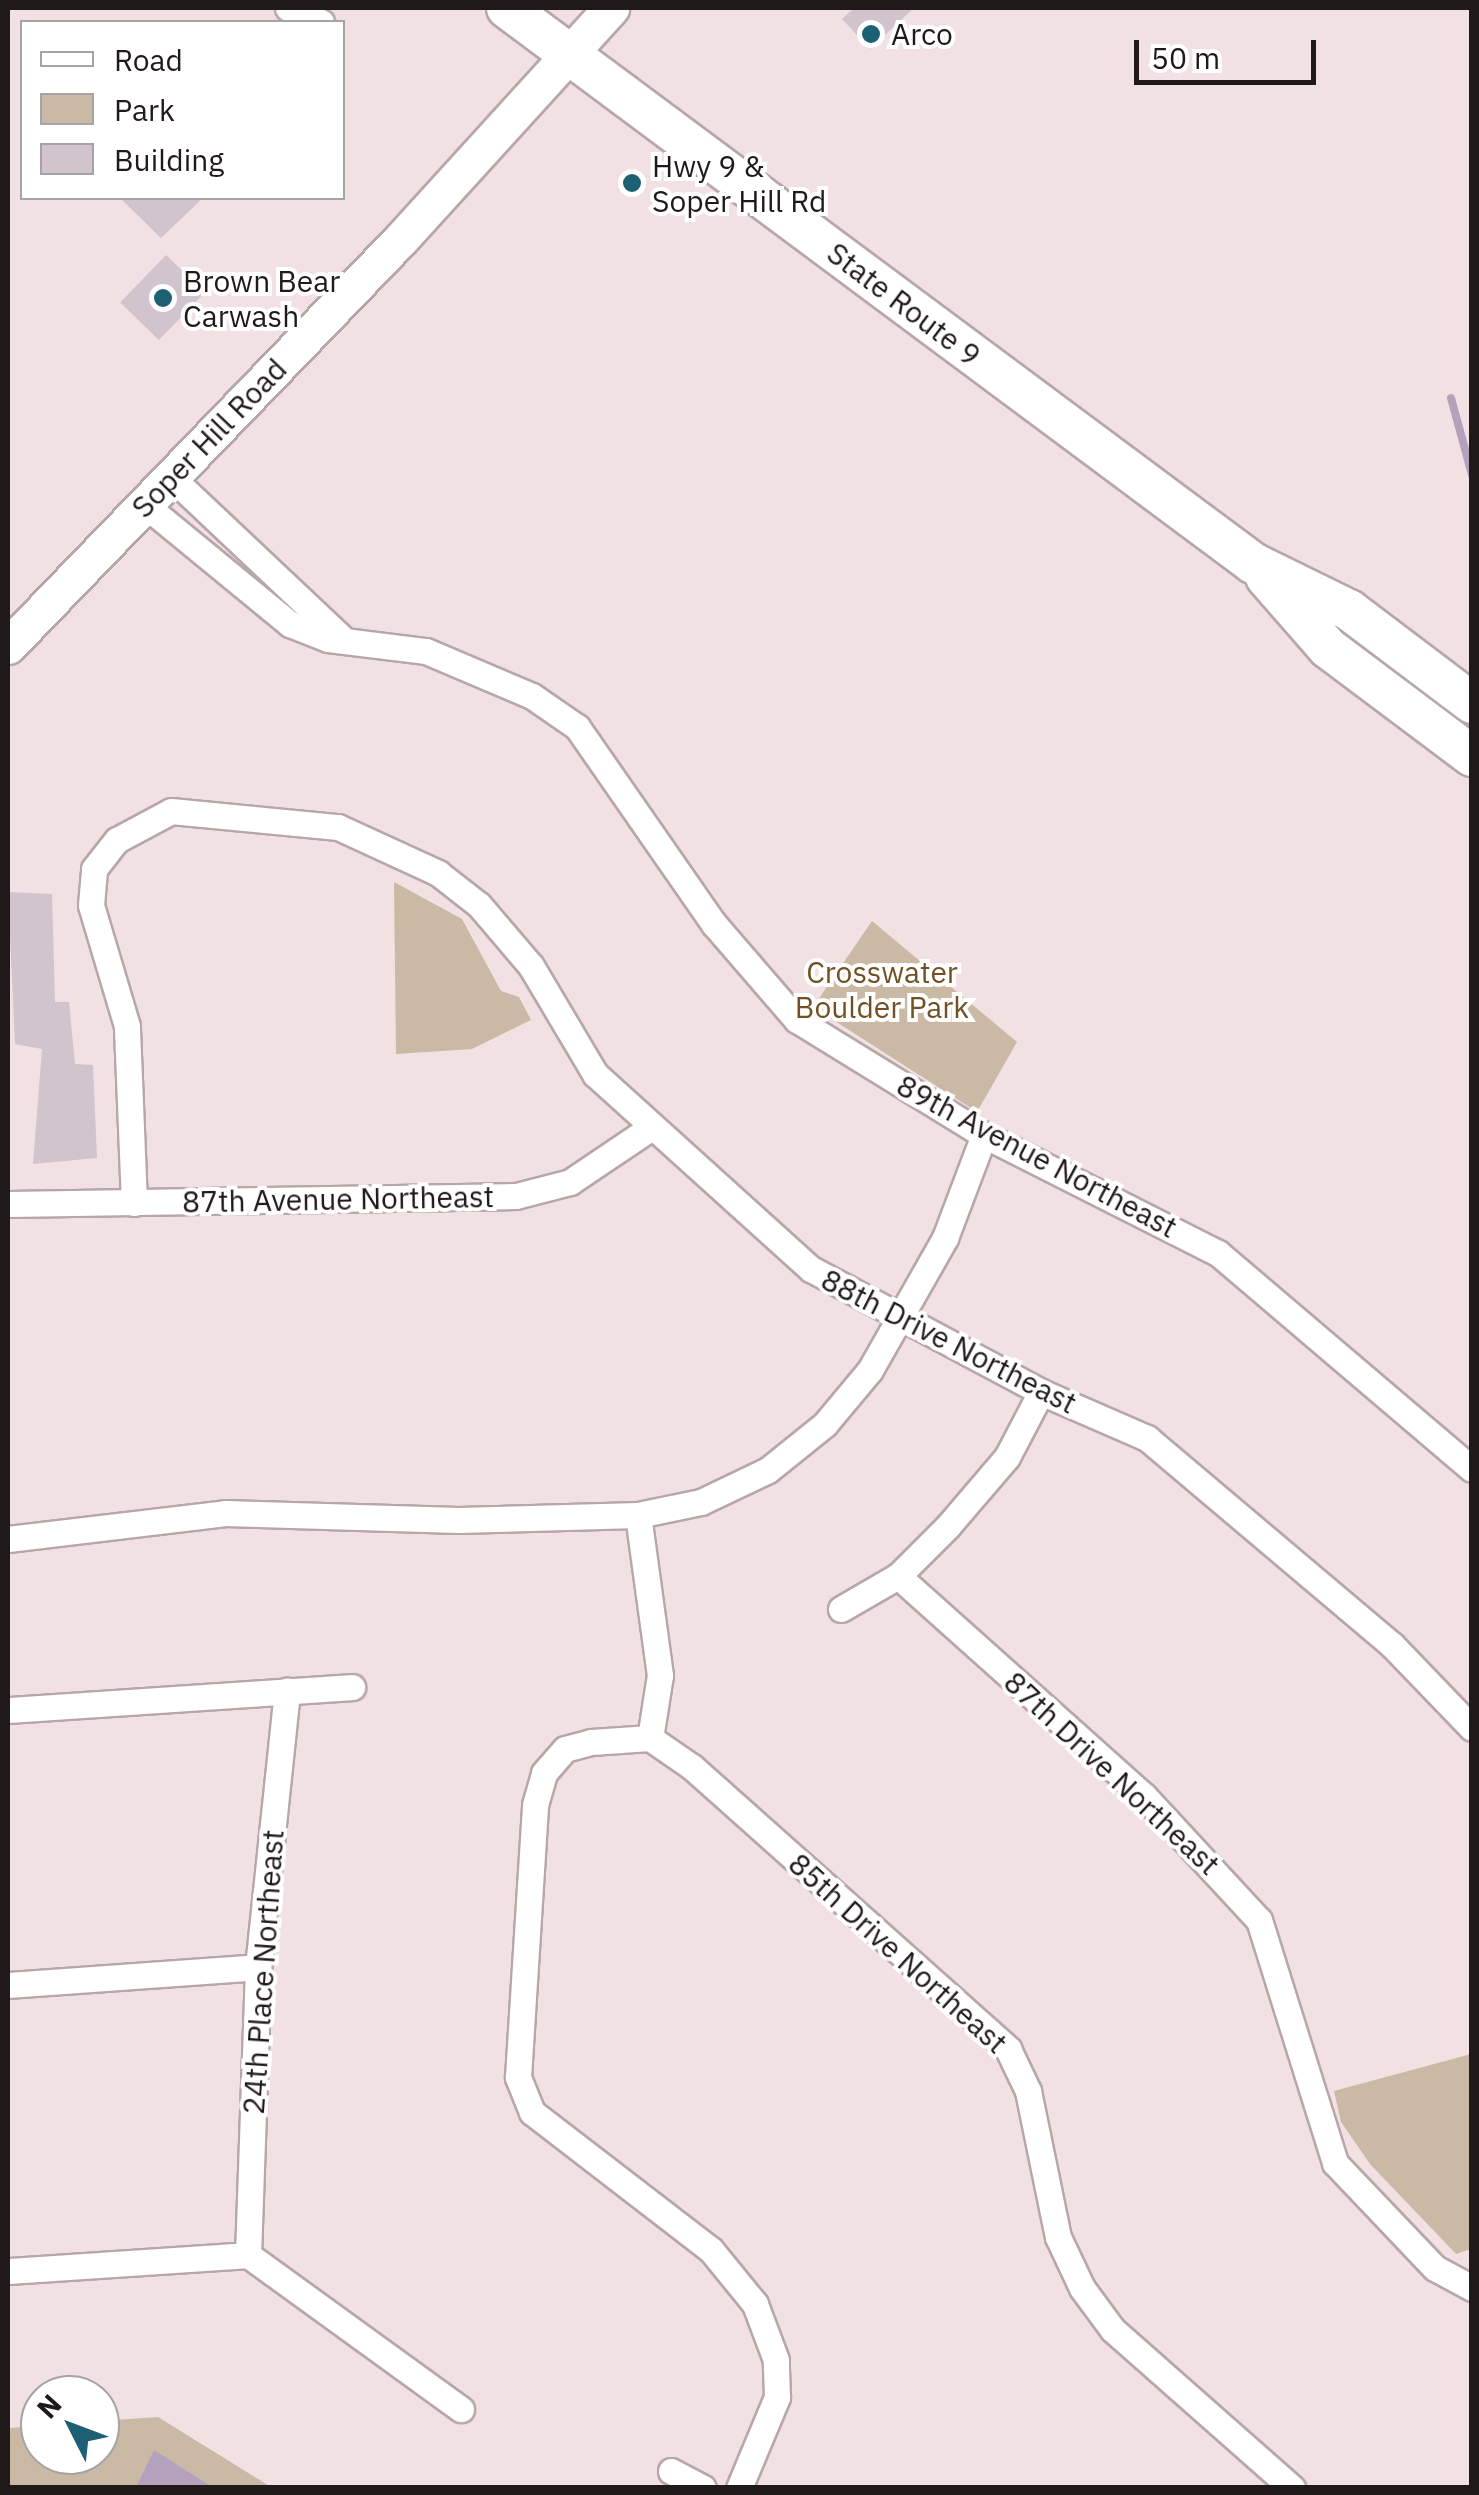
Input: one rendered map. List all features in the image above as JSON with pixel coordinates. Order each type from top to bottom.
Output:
[{"type":"main road","name":"State Route 9","points":[[507,8],[1253,563],[1348,610],[1472,703]]},
{"type":"main road","name":"State Route 9","points":[[1253,563],[1328,648],[1472,756]]},
{"type":"street","points":[[288,8],[316,20]]},
{"type":"street","name":"Soper Hill Road","points":[[8,646],[571,57],[612,8]]},
{"type":"street","points":[[172,478],[341,637]]},
{"type":"street","name":"89th Avenue Northeast","points":[[145,505],[290,624],[426,651],[486,673],[576,726],[714,924],[798,1020],[984,1135],[1218,1252],[1472,1470]]},
{"type":"street","name":"88th Drive Northeast","points":[[134,1203],[127,1026],[91,905],[94,869],[140,824],[171,811],[202,810],[318,824],[438,873],[479,905],[531,966],[594,1074],[810,1269],[901,1321],[1041,1392],[1147,1438],[1392,1645],[1472,1728]]},
{"type":"street","name":"87th Avenue Northeast","points":[[8,1204],[516,1196],[570,1182],[650,1128]]},
{"type":"street","points":[[8,1539],[225,1513],[458,1520],[638,1516],[701,1502],[768,1470],[825,1424],[901,1321],[945,1238],[984,1135]]},
{"type":"street","points":[[841,1609],[898,1576],[990,1481],[1041,1392]]},
{"type":"street","points":[[638,1516],[660,1675],[650,1738],[565,1749],[544,1773],[535,1806],[518,2077],[532,2112],[712,2250],[755,2304],[776,2360],[778,2397],[739,2488]]},
{"type":"street","name":"87th Drive Northeast","points":[[898,1576],[1223,1877],[1258,1920],[1335,2164],[1435,2268],[1472,2288]]},
{"type":"street","points":[[8,1710],[352,1687]]},
{"type":"street","name":"24th Place Northeast","points":[[248,2254],[258,1967],[287,1691]]},
{"type":"street","name":"85th Drive Northeast","points":[[650,1738],[692,1767],[1008,2049],[1028,2090],[1058,2237],[1082,2288],[1113,2330],[1292,2488]]},
{"type":"street","points":[[8,1985],[258,1967]]},
{"type":"street","points":[[8,2271],[248,2254],[462,2409]]},
{"type":"street","points":[[671,2471],[703,2488]]},
{"type":"green space","points":[[394,882],[462,919],[501,991],[519,997],[531,1020],[472,1049],[396,1054]]},
{"type":"green space","name":"Crosswater Boulder Park","points":[[872,921],[1017,1042],[977,1112],[813,1007]]},
{"type":"green space","points":[[1471,2054],[1471,2249],[1456,2254],[1370,2164],[1341,2122],[1334,2091]]},
{"type":"green space","points":[[158,2417],[271,2487],[8,2487],[8,2428],[20,2427],[20,2475],[120,2475],[120,2420]]},
{"type":"shaded area","points":[[154,2450],[212,2487],[136,2487]]},
{"type":"building","name":"Arco","points":[[854,8],[914,8],[870,49],[842,19]]},
{"type":"building","name":"Brown Bear Carwash","points":[[122,200],[201,200],[161,238]]},
{"type":"building","name":"Brown Bear Carwash","points":[[166,255],[205,293],[159,340],[120,302]]},
{"type":"building","points":[[8,892],[52,894],[55,1002],[69,1002],[75,1064],[93,1065],[97,1158],[33,1164],[42,1049],[15,1044]]},
{"type":"waterway","points":[[1451,398],[1472,475]]},
{"type":"place","name":"Arco","points":[[871,34]]},
{"type":"place","name":"Hwy 9 & Soper Hill Rd","points":[[632,183]]},
{"type":"place","name":"Brown Bear Carwash","points":[[163,298]]}]
